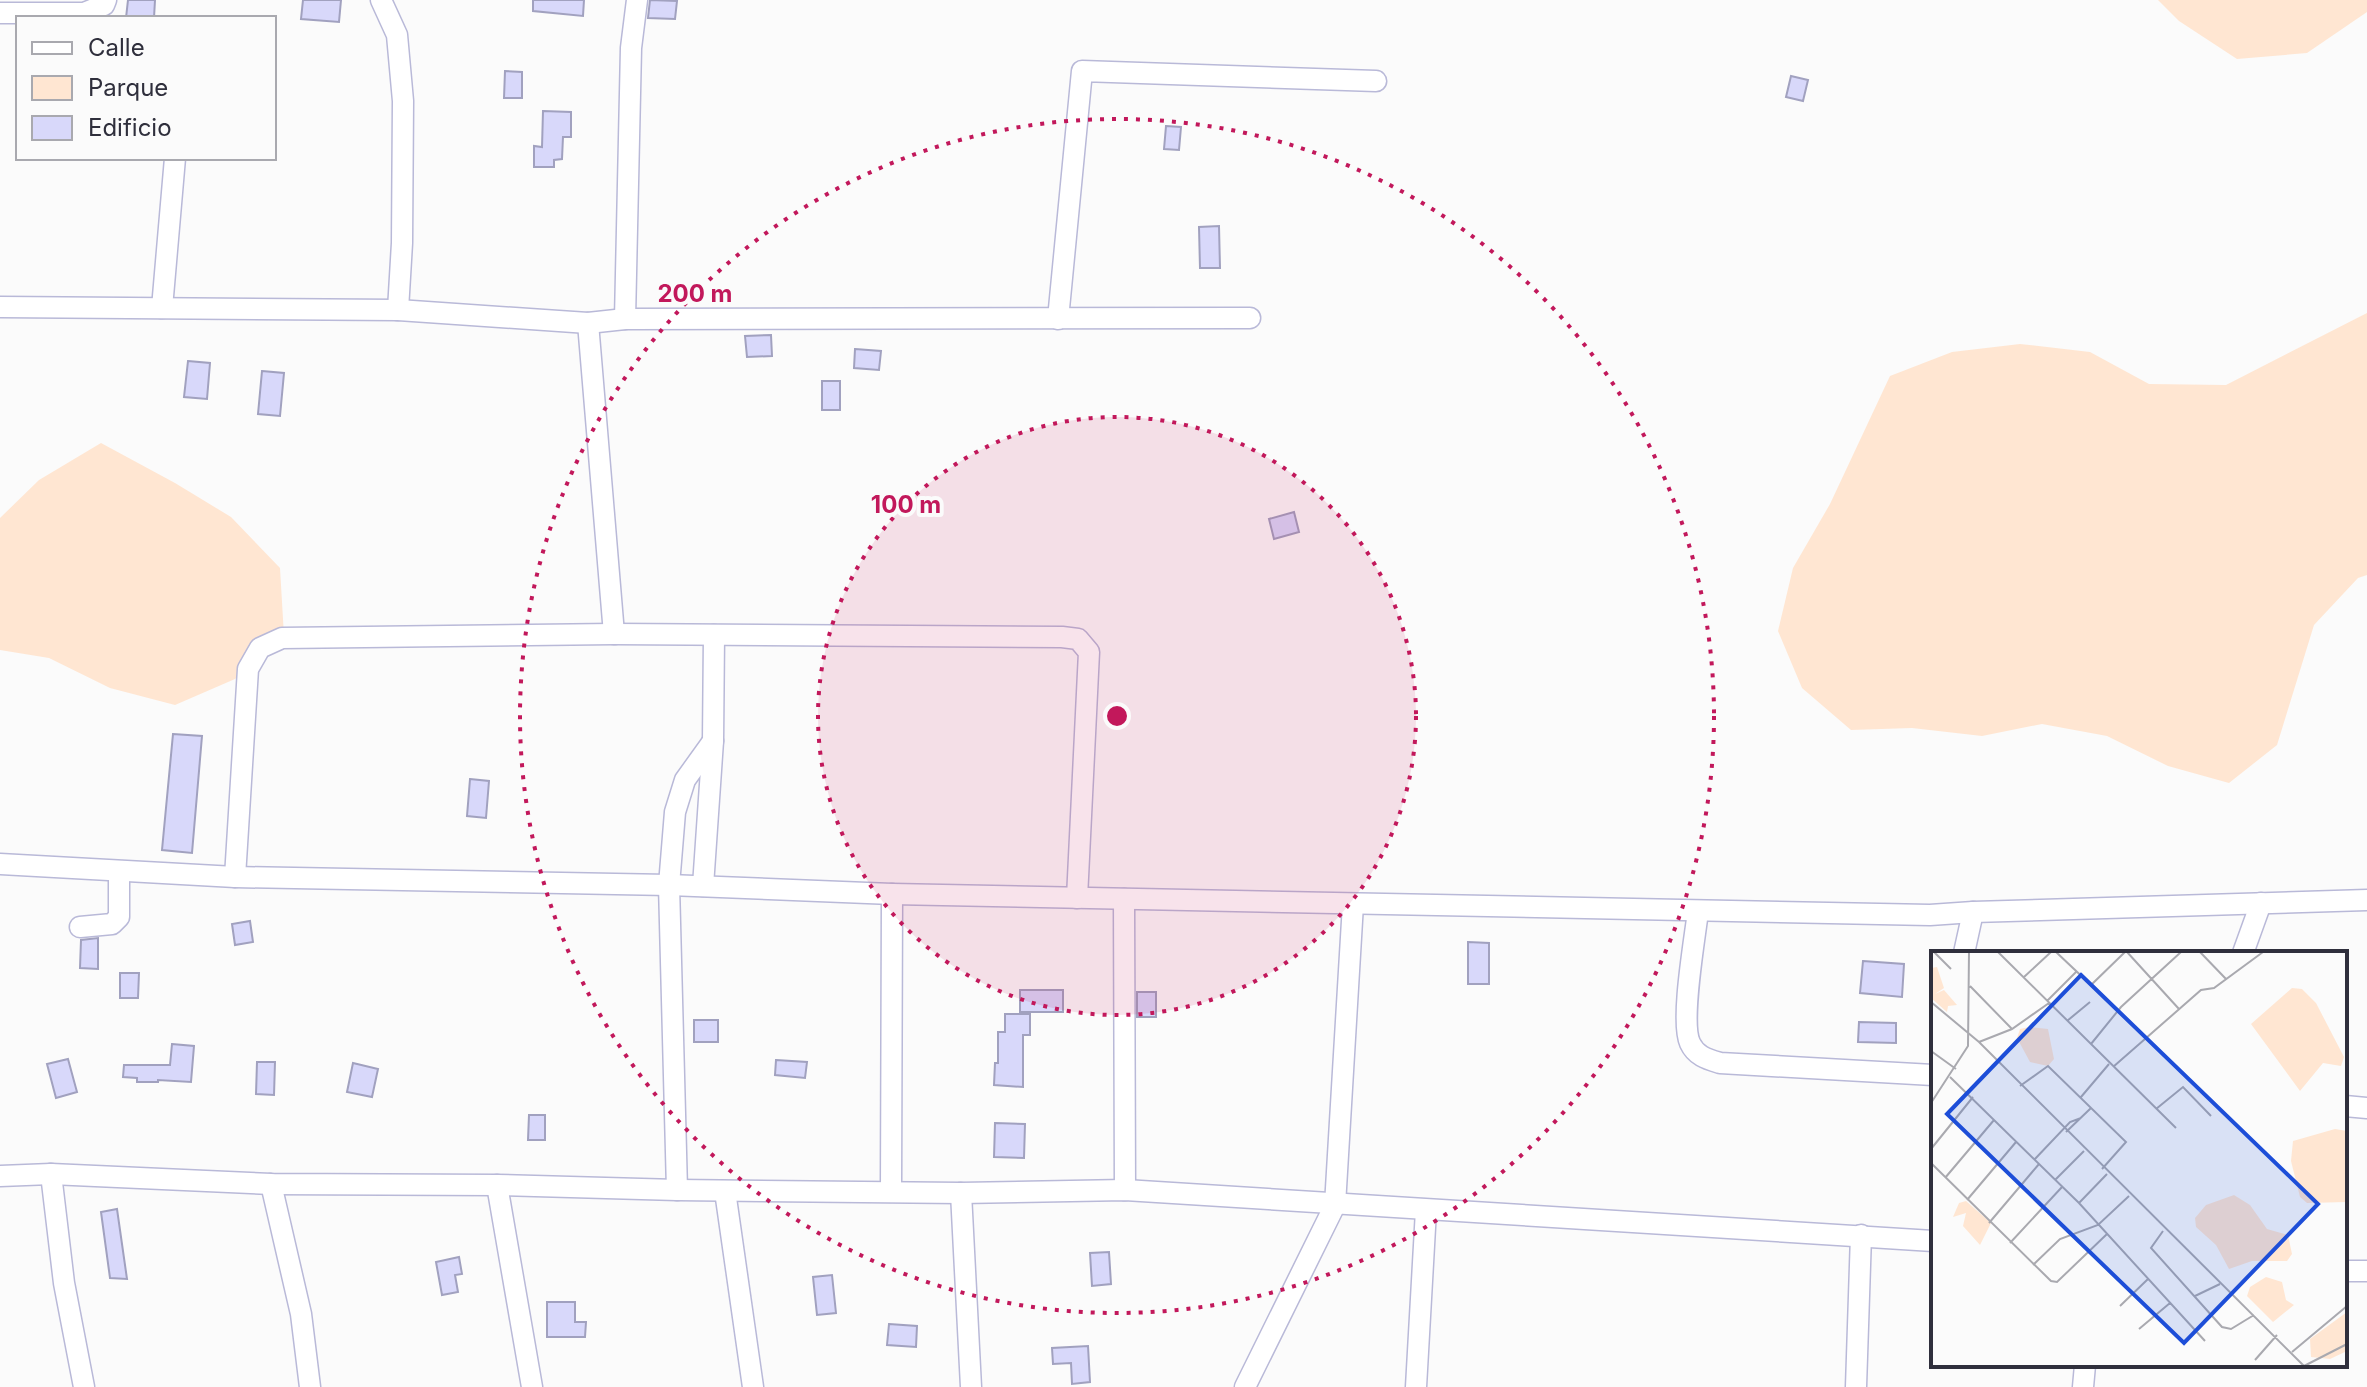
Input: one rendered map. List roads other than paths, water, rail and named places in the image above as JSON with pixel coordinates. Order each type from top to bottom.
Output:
[{"type":"street","points":[[0,13],[84,13],[104,5],[106,0]]},
{"type":"street","points":[[381,0],[397,35],[403,101],[398,310]]},
{"type":"street","points":[[625,319],[631,48],[637,0]]},
{"type":"street","points":[[1058,319],[1082,71],[1376,81]]},
{"type":"street","points":[[162,308],[175,160]]},
{"type":"street","points":[[0,307],[398,310],[588,323],[625,319],[1250,318]]},
{"type":"street","points":[[588,323],[614,634]]},
{"type":"street","points":[[235,877],[248,669],[260,648],[282,638],[614,634],[1078,639],[1089,652],[1077,898]]},
{"type":"street","points":[[703,886],[713,741],[714,635]]},
{"type":"street","points":[[677,1190],[669,885],[678,801],[685,780],[713,741]]},
{"type":"street","points":[[0,864],[235,877],[1930,915],[2367,900]]},
{"type":"street","points":[[80,927],[112,924],[119,917],[119,872]]},
{"type":"street","points":[[891,1191],[892,894]]},
{"type":"street","points":[[1124,899],[1125,1190]]},
{"type":"street","points":[[2244,951],[2261,903]]},
{"type":"street","points":[[1245,1387],[1335,1205],[1353,904]]},
{"type":"street","points":[[1698,911],[1687,1021],[1689,1042],[1700,1056],[1720,1063],[1931,1075]]},
{"type":"street","points":[[1964,951],[1973,912]]},
{"type":"street","points":[[2347,1106],[2367,1108]]},
{"type":"street","points":[[0,1176],[51,1174],[271,1184],[497,1185],[725,1191],[961,1193],[1125,1190],[1931,1241]]},
{"type":"street","points":[[51,1174],[64,1283],[84,1387]]},
{"type":"street","points":[[271,1184],[301,1314],[310,1387]]},
{"type":"street","points":[[497,1185],[532,1387]]},
{"type":"street","points":[[725,1191],[753,1387]]},
{"type":"street","points":[[961,1193],[971,1387]]},
{"type":"street","points":[[1416,1387],[1426,1210]]},
{"type":"street","points":[[1856,1387],[1861,1235]]},
{"type":"street","points":[[2083,1387],[2085,1367]]}]
